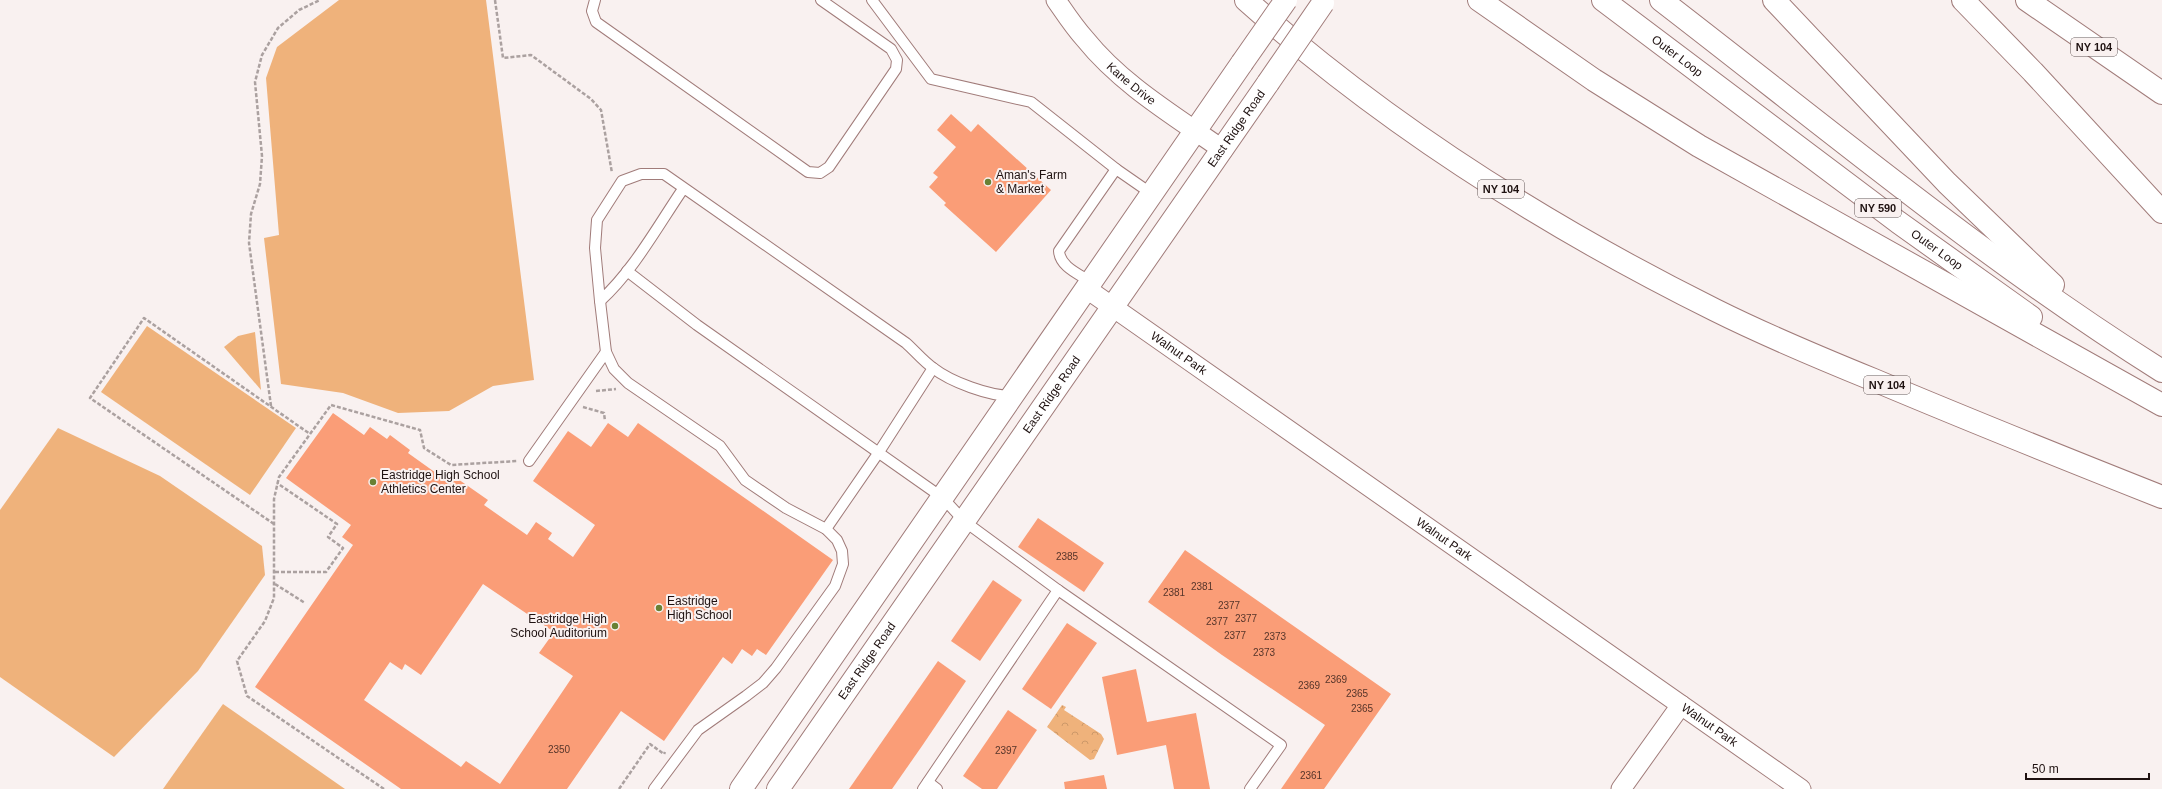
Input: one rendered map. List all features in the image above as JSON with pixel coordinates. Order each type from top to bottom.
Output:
[{"type":"main road","name":"NY 104","points":[[1246,0],[1323,63],[1427,140],[1503,190],[1594,244],[1687,296],[1754,329],[1993,430],[2162,509]]},
{"type":"main road","points":[[741,789],[1014,396],[1195,130],[1286,0]]},
{"type":"main road","points":[[1479,0],[1594,80],[1699,146],[2162,404]]},
{"type":"main road","name":"Outer Loop","points":[[1604,0],[1959,267],[2162,404]]},
{"type":"main road","name":"NY 590","points":[[1661,0],[1931,211],[2054,300],[2162,371]]},
{"type":"main road","points":[[1774,0],[1974,210],[2047,279],[2130,350]]},
{"type":"main road","points":[[1963,0],[2033,72],[2162,212]]},
{"type":"main road","name":"NY 104","points":[[2027,0],[2162,94]]},
{"type":"main road","name":"East Ridge Road","points":[[778,789],[1325,1]]},
{"type":"main road","points":[[1993,430],[2162,497]]},
{"type":"street","name":"Kane Drive","points":[[1056,0],[1085,40],[1119,74],[1142,93],[1223,150]]},
{"type":"street","name":"Walnut Park","points":[[1089,285],[1113,307],[1801,789]]},
{"type":"street","points":[[1621,789],[1681,705]]},
{"type":"lane","points":[[595,0],[592,11],[596,22],[808,172],[820,173],[829,167],[896,69],[897,60],[891,49],[821,0]]},
{"type":"lane","points":[[872,0],[931,79],[1031,102],[1116,169],[1152,194]]},
{"type":"lane","points":[[1089,285],[1064,264],[1060,258],[1059,251],[1116,169]]},
{"type":"lane","points":[[654,789],[698,730],[763,683],[790,650],[835,586],[843,564],[842,551],[837,540],[826,529],[786,508],[745,480],[720,446],[628,383],[614,369],[606,352],[595,248],[597,220],[622,181],[641,174],[664,174],[683,189],[795,264],[906,342],[933,368],[973,388],[1003,396],[1014,396]]},
{"type":"lane","points":[[600,301],[614,289],[683,189]]},
{"type":"lane","points":[[627,271],[697,325],[943,498],[964,521],[1058,590],[1281,745],[1250,789]]},
{"type":"lane","points":[[529,460],[606,352]]},
{"type":"lane","points":[[826,529],[879,452],[933,368]]},
{"type":"lane","points":[[937,789],[925,786],[1058,590]]},
{"type":"path","points":[[271,407],[249,243],[251,214],[260,184],[262,156],[255,82],[262,55],[278,28],[299,10],[320,0]]},
{"type":"path","points":[[495,0],[503,58],[531,55],[591,99],[601,110],[612,176],[622,181]]},
{"type":"path","points":[[274,524],[90,398],[144,318],[310,434]]},
{"type":"path","points":[[592,372],[623,393]]},
{"type":"path","points":[[594,393],[598,390],[616,389]]},
{"type":"path","points":[[572,400],[583,407],[604,413],[605,421]]},
{"type":"path","points":[[583,407],[587,401]]},
{"type":"path","points":[[384,789],[247,696],[237,661],[265,621],[274,598],[274,499],[279,477],[331,405],[420,430],[424,448],[450,465],[529,460]]},
{"type":"path","points":[[275,572],[326,572],[343,548],[328,537],[337,524],[277,483]]},
{"type":"path","points":[[275,584],[305,603]]},
{"type":"path","points":[[619,789],[650,744],[664,754],[668,748]]},
{"type":"green space","points":[[339,0],[486,0],[534,380],[493,386],[449,411],[398,413],[343,393],[281,384],[264,238],[279,235],[266,78],[277,47]]},
{"type":"green space","points":[[147,326],[296,428],[250,495],[101,392]]},
{"type":"green space","points":[[255,332],[261,390],[224,347],[238,336]]},
{"type":"green space","points":[[58,428],[160,476],[262,546],[265,575],[198,671],[114,757],[0,677],[0,510]]},
{"type":"green space","points":[[223,704],[345,789],[163,789]]},
{"type":"green space","points":[[1062,705],[1066,707],[1064,710],[1101,734],[1104,739],[1094,759],[1090,760],[1047,727]]},
{"type":"building","name":"Aman's Farm & Market","points":[[951,114],[971,132],[978,124],[1051,190],[996,252],[944,205],[946,203],[929,187],[938,177],[933,173],[956,147],[937,130]]},
{"type":"building","name":"Eastridge High School","points":[[333,413],[364,435],[370,427],[387,439],[390,435],[410,450],[408,453],[450,483],[455,477],[488,500],[484,505],[527,535],[536,522],[552,533],[548,539],[573,557],[595,525],[533,481],[568,431],[591,447],[608,423],[628,437],[638,423],[833,560],[766,655],[757,649],[752,656],[742,649],[732,664],[723,657],[664,741],[621,711],[567,789],[401,789],[255,687],[353,545],[342,537],[351,525],[286,478]],"holes":[[[483,584],[554,632],[539,653],[573,676],[500,784],[466,761],[461,767],[364,700],[390,662],[402,670],[405,664],[421,675]]]},
{"type":"building","points":[[1038,518],[1104,563],[1084,592],[1018,547]]},
{"type":"building","points":[[1185,550],[1391,694],[1324,789],[1281,789],[1325,725],[1222,655],[1148,602]]},
{"type":"building","points":[[993,580],[1022,600],[980,661],[951,641]]},
{"type":"building","points":[[1067,623],[1097,643],[1051,709],[1022,689]]},
{"type":"building","points":[[938,661],[966,681],[922,746],[892,789],[849,789]]},
{"type":"building","points":[[1136,669],[1147,722],[1196,713],[1210,789],[1174,789],[1166,745],[1117,755],[1102,677]]},
{"type":"building","points":[[1008,710],[1037,730],[997,789],[982,789],[963,776]]},
{"type":"building","points":[[1104,775],[1107,789],[1065,789],[1064,782]]},
{"type":"place","name":"Aman's Farm & Market","points":[[988,182]]},
{"type":"place","name":"Eastridge High School Athletics Center","points":[[373,482]]},
{"type":"place","name":"Eastridge High School","points":[[659,608]]},
{"type":"place","name":"Eastridge High School Auditorium","points":[[615,626]]}]
